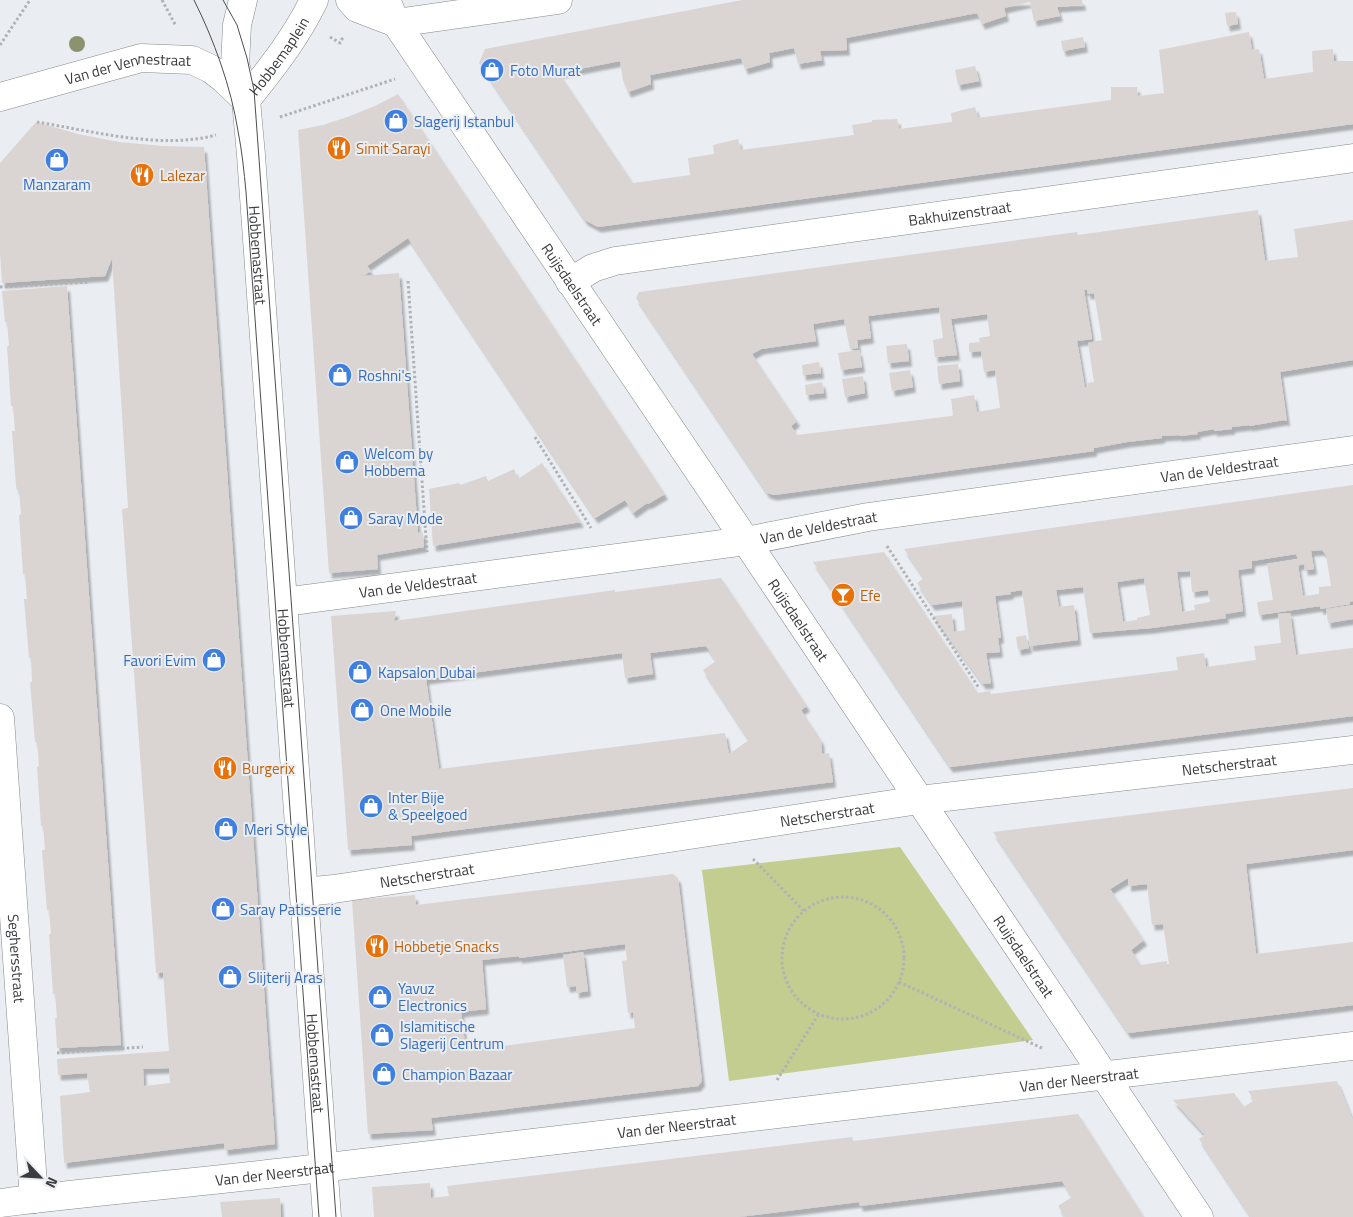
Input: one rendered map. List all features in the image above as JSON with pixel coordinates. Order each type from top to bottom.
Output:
[{"type":"street","name":"Hobbemaplein","points":[[243,0],[237,25],[236,66],[246,100]]},
{"type":"street","name":"Hobbemaplein","points":[[246,100],[262,82],[305,20],[314,0]]},
{"type":"street","points":[[350,0],[357,8],[391,12],[558,0]]},
{"type":"street","name":"Ruijsdaelstraat","points":[[391,12],[570,282],[1199,1217]]},
{"type":"street","name":"Van der Vennestraat","points":[[0,97],[141,58],[192,60],[224,78],[246,100]]},
{"type":"street","name":"Hobbemastraat","points":[[246,100],[284,602],[327,1217]]},
{"type":"street","name":"Bakhuizenstraat","points":[[570,282],[593,268],[615,261],[1353,158]]},
{"type":"street","name":"Van de Veldestraat","points":[[284,602],[746,541],[868,518],[1353,450]]},
{"type":"street","name":"Seghersstraat","points":[[0,718],[34,1199]]},
{"type":"street","name":"Netscherstraat","points":[[304,892],[919,800],[1353,750]]},
{"type":"street","name":"Van der Neerstraat","points":[[0,1203],[323,1168],[754,1116],[1105,1077],[1353,1046]]},
{"type":"path","points":[[0,45],[30,0]]},
{"type":"path","points":[[408,281],[429,582]]},
{"type":"path","points":[[0,287],[90,282]]},
{"type":"path","points":[[535,437],[609,559]]},
{"type":"path","points":[[868,518],[979,688]]},
{"type":"path","points":[[724,830],[804,911]]},
{"type":"path","points":[[843,896],[860,898],[876,906],[889,917],[898,932],[904,948],[904,965],[899,982],[891,996],[879,1007],[865,1015],[850,1019],[834,1019],[818,1015],[802,1004],[790,990],[782,972],[781,954],[785,935],[795,919],[809,906],[826,898],[843,896]]},
{"type":"path","points":[[899,982],[1052,1052]]},
{"type":"path","points":[[754,1116],[818,1015]]},
{"type":"path","points":[[24,1055],[143,1047]]},
{"type":"green space","points":[[900,847],[1033,1040],[729,1081],[702,870]]},
{"type":"building","points":[[742,0],[1082,0],[1083,5],[1057,7],[1060,16],[1034,21],[1030,2],[1004,8],[1006,16],[982,24],[977,13],[846,38],[847,50],[820,51],[822,60],[798,64],[794,48],[769,53],[770,62],[745,69],[741,58],[650,75],[651,84],[628,92],[623,80],[620,61],[559,73],[633,183],[690,175],[688,158],[714,154],[713,145],[738,139],[741,150],[854,135],[852,125],[872,122],[872,120],[897,119],[899,129],[952,122],[951,113],[975,107],[978,118],[1111,100],[1111,87],[1137,87],[1138,96],[1164,93],[1159,50],[1249,32],[1252,50],[1259,49],[1264,79],[1313,72],[1312,51],[1333,49],[1334,61],[1353,61],[1353,124],[598,227],[585,220],[479,63],[485,49]]},
{"type":"building","points":[[1236,12],[1238,24],[1227,26],[1225,13]]},
{"type":"building","points":[[1083,37],[1085,47],[1063,51],[1061,41]]},
{"type":"building","points":[[975,66],[979,81],[958,85],[955,70]]},
{"type":"building","points":[[398,94],[665,494],[633,513],[625,500],[595,518],[408,238],[367,266],[371,271],[363,276],[399,273],[418,533],[423,532],[424,547],[377,555],[378,569],[329,573],[298,130],[323,125],[350,116]]},
{"type":"building","points":[[36,122],[78,134],[119,142],[204,147],[275,1144],[225,1150],[224,1143],[64,1163],[60,1096],[90,1092],[87,1073],[58,1075],[57,1059],[169,1051],[163,972],[156,973],[122,509],[128,508],[112,258],[105,276],[2,283],[0,163]],"holes":[[[169,1068],[170,1083],[144,1086],[143,1069]]]},
{"type":"building","points":[[1258,210],[1265,261],[1298,257],[1294,229],[1353,220],[1353,360],[1280,372],[1287,421],[1232,427],[1232,429],[1214,431],[1214,429],[1197,432],[1198,434],[1162,436],[1162,438],[1094,448],[1094,451],[774,495],[767,493],[636,298],[639,292],[1077,232],[1078,235]],"holes":[[[1084,290],[1087,290],[1088,294],[1094,293],[1102,340],[1088,343],[1094,382],[1087,383],[1088,387],[1085,388],[1077,341],[1092,339]],[[939,307],[943,338],[933,340],[935,357],[957,355],[951,319],[987,314],[990,336],[979,338],[980,342],[969,343],[969,352],[981,351],[984,372],[995,370],[1000,408],[977,412],[974,395],[951,399],[953,415],[951,416],[797,435],[791,426],[797,421],[752,354],[761,349],[816,341],[813,324],[844,319],[850,349],[858,348],[857,340],[871,338],[868,316]]]},
{"type":"building","points":[[67,286],[121,1045],[57,1048],[55,1018],[57,1018],[55,993],[53,994],[49,934],[51,934],[42,850],[45,850],[43,826],[41,826],[37,767],[39,766],[37,742],[35,742],[30,682],[32,682],[31,658],[29,658],[24,599],[27,599],[25,574],[23,574],[19,515],[21,514],[19,490],[17,490],[16,486],[12,431],[15,431],[13,406],[11,406],[7,347],[9,345],[2,291]]},
{"type":"building","points":[[907,344],[909,361],[888,363],[886,346]]},
{"type":"building","points":[[859,350],[862,367],[841,370],[838,353]]},
{"type":"building","points":[[819,362],[821,373],[803,375],[802,365]]},
{"type":"building","points":[[958,364],[960,381],[939,384],[937,366]]},
{"type":"building","points":[[910,370],[913,387],[892,391],[889,373]]},
{"type":"building","points":[[863,376],[865,393],[845,397],[842,379]]},
{"type":"building","points":[[822,382],[824,393],[806,395],[805,385]]},
{"type":"building","points":[[542,463],[581,522],[433,546],[429,489],[459,483],[460,485],[486,476],[488,481],[514,469],[518,479]]},
{"type":"building","points":[[1353,485],[1353,601],[1349,602],[1350,604],[1320,609],[1320,606],[1259,615],[1257,602],[1273,600],[1267,564],[1298,559],[1296,554],[1252,561],[1252,568],[1238,570],[1243,611],[1225,614],[1226,618],[1152,628],[1090,633],[1083,587],[1056,590],[1059,607],[1074,605],[1078,640],[1030,646],[1022,590],[1010,592],[1011,594],[995,596],[1001,638],[998,638],[1000,652],[986,653],[991,683],[983,684],[933,616],[952,614],[954,632],[965,630],[962,601],[932,605],[917,583],[924,578],[904,549]],"holes":[[[1322,550],[1326,555],[1331,586],[1319,587],[1319,594],[1303,596],[1298,565],[1304,564],[1305,570],[1314,569],[1311,551]],[[1190,571],[1192,592],[1208,590],[1210,602],[1194,605],[1195,610],[1182,612],[1177,572]],[[1144,578],[1150,615],[1137,618],[1137,620],[1123,622],[1117,582]]]},
{"type":"building","points":[[884,552],[978,693],[990,691],[991,694],[1178,670],[1176,657],[1204,653],[1206,667],[1256,660],[1254,646],[1281,643],[1278,614],[1290,613],[1296,655],[1353,648],[1353,716],[950,767],[813,562]]},
{"type":"building","points":[[721,578],[807,706],[801,710],[821,740],[822,754],[829,753],[833,782],[411,836],[412,845],[348,850],[331,616],[396,611],[394,621],[615,590],[615,592]],"holes":[[[706,646],[716,661],[703,670],[749,740],[729,754],[725,733],[439,769],[426,679],[622,653],[625,678],[653,674],[650,653]]]},
{"type":"building","points":[[1353,605],[1353,619],[1328,623],[1326,609]]},
{"type":"building","points":[[1026,635],[1029,648],[1018,650],[1016,637]]},
{"type":"building","points":[[1353,788],[1353,850],[1246,864],[1256,954],[1353,942],[1353,1005],[1128,1033],[993,832]],"holes":[[[1128,878],[1128,886],[1147,884],[1152,925],[1163,924],[1169,964],[1167,964],[1167,961],[1141,965],[1131,950],[1144,940],[1110,889]]]},
{"type":"building","points":[[673,874],[678,878],[702,1081],[698,1086],[431,1118],[433,1130],[368,1134],[352,900],[415,895],[416,905]],"holes":[[[625,944],[627,960],[622,961],[628,1013],[633,1012],[635,1028],[466,1051],[461,1012],[486,1009],[482,960],[519,956],[519,958]]]},
{"type":"building","points":[[583,952],[588,991],[576,993],[576,986],[567,987],[563,955]]},
{"type":"building","points":[[1337,1081],[1353,1121],[1353,1217],[1251,1217],[1199,1139],[1205,1135],[1173,1100],[1234,1093],[1244,1107],[1254,1100],[1248,1091]]},
{"type":"building","points":[[1078,1114],[1144,1217],[1065,1217],[1058,1206],[1072,1197],[1062,1181],[860,1206],[859,1202],[739,1217],[374,1217],[372,1187],[430,1183],[431,1198],[449,1196],[447,1186],[852,1137],[853,1141]]},
{"type":"building","points":[[280,1198],[281,1217],[222,1217],[220,1202]]},
{"type":"tram line","points":[[194,0],[215,47],[235,114],[246,192],[319,1217]]},
{"type":"tram line","points":[[223,0],[237,25],[254,90],[336,1217]]},
{"type":"place","name":"Foto Murat","points":[[492,70]]},
{"type":"place","name":"Slagerij Istanbul","points":[[396,121]]},
{"type":"place","name":"Simit Sarayi","points":[[339,148]]},
{"type":"place","name":"Manzaram","points":[[57,160]]},
{"type":"place","name":"Lalezar","points":[[142,175]]},
{"type":"place","name":"Roshni's","points":[[340,375]]},
{"type":"place","name":"Welcom by Hobbema","points":[[347,462]]},
{"type":"place","name":"Saray Mode","points":[[351,518]]},
{"type":"place","name":"Efe","points":[[843,595]]},
{"type":"place","name":"Favori Evim","points":[[214,660]]},
{"type":"place","name":"Kapsalon Dubai","points":[[360,672]]},
{"type":"place","name":"One Mobile","points":[[362,710]]},
{"type":"place","name":"Burgerix","points":[[225,768]]},
{"type":"place","name":"Inter Bije & Speelgoed","points":[[371,806]]},
{"type":"place","name":"Meri Style","points":[[226,829]]},
{"type":"place","name":"Saray Patisserie","points":[[223,909]]},
{"type":"place","name":"Hobbetje Snacks","points":[[377,946]]},
{"type":"place","name":"Slijterij Aras","points":[[230,977]]},
{"type":"place","name":"Yavuz Electronics","points":[[380,997]]},
{"type":"place","name":"Islamitische Slagerij Centrum","points":[[382,1035]]},
{"type":"place","name":"Champion Bazaar","points":[[384,1074]]}]
